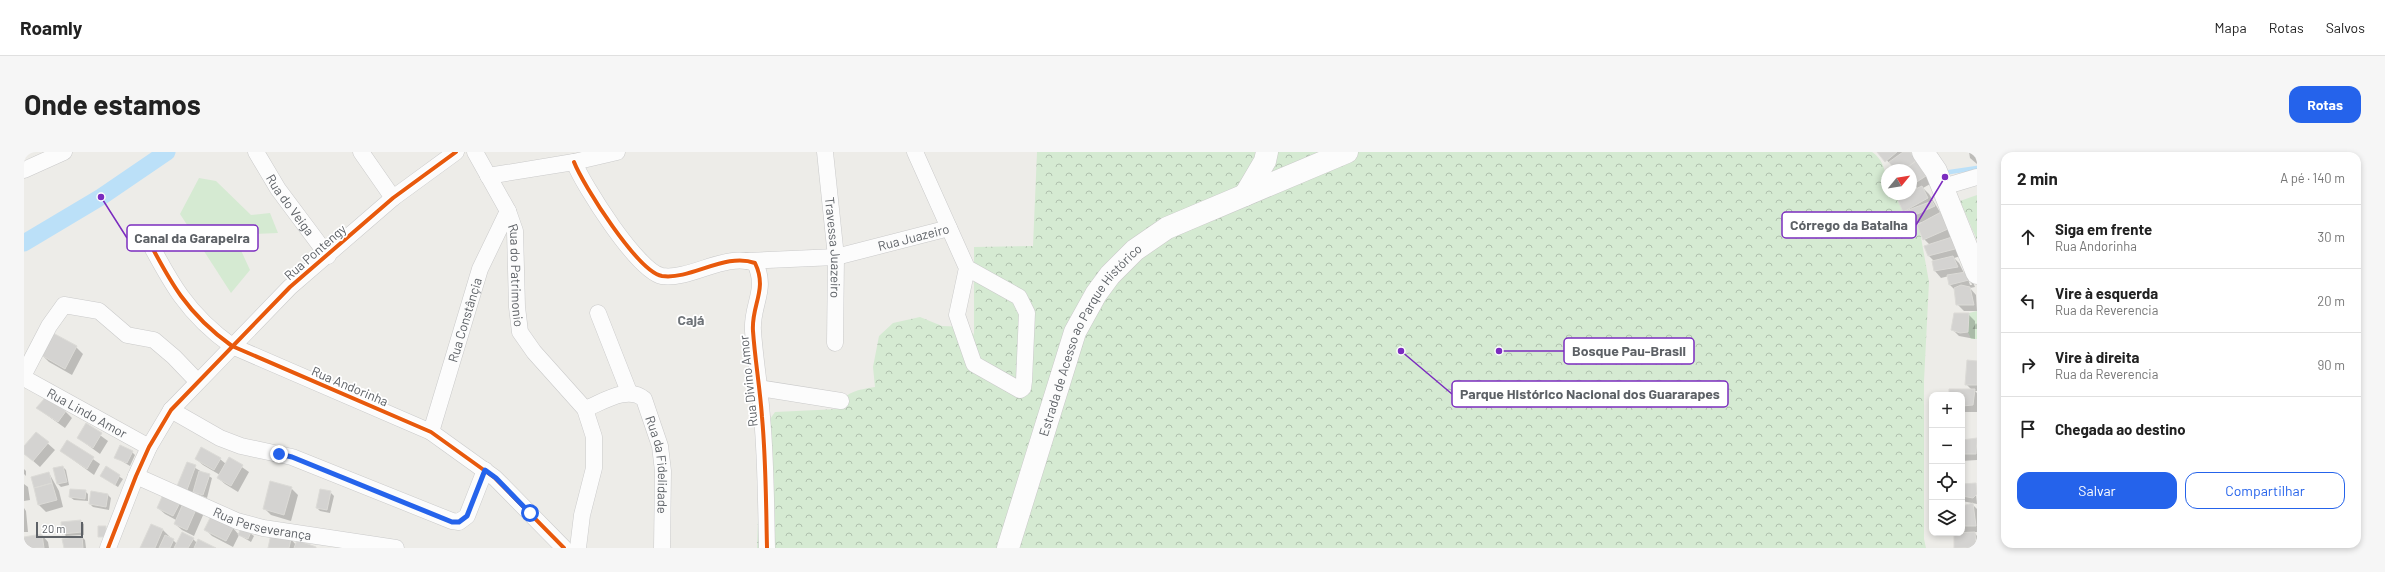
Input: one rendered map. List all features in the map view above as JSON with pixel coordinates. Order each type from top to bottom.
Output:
[{"type":"main road","points":[[1245,195],[1265,161],[1267,152]]},
{"type":"main road","name":"Estrada de Acesso ao Parque Histórico","points":[[1008,548],[1075,332],[1096,294],[1123,260],[1151,238],[1167,228],[1346,152]]},
{"type":"main road","points":[[1923,152],[1948,185],[1977,273]]},
{"type":"street","points":[[24,170],[64,152]]},
{"type":"street","name":"Rua do Veiga","points":[[256,152],[278,189],[328,256]]},
{"type":"street","points":[[361,152],[393,198]]},
{"type":"street","name":"Rua Pontengy","points":[[108,548],[136,476],[150,447],[171,410],[197,381],[290,287],[328,256],[393,198],[456,152]]},
{"type":"street","name":"Rua do Patrimonio","points":[[475,152],[508,211],[515,231],[517,307],[520,332],[534,352],[585,409],[594,437],[594,468],[582,515],[578,548]]},
{"type":"street","points":[[488,176],[574,162],[617,152]]},
{"type":"street","name":"Travessa Juazeiro","points":[[825,152],[836,257],[835,343]]},
{"type":"street","points":[[915,152],[949,228]]},
{"type":"street","points":[[574,162],[581,180],[629,248],[655,274],[662,276],[679,274],[721,264],[747,260],[836,257]]},
{"type":"street","points":[[1948,185],[1977,177]]},
{"type":"street","name":"Rua Constânçia","points":[[431,432],[480,269],[508,211]]},
{"type":"street","name":"Rua Juazeiro","points":[[836,257],[949,228],[967,268]]},
{"type":"street","name":"Rua Andorinha","points":[[145,234],[173,287],[189,309],[214,334],[232,346],[431,432],[496,478],[564,548]]},
{"type":"street","name":"Rua Divino Amor","points":[[747,260],[755,263],[761,283],[753,330],[763,417],[767,548]]},
{"type":"street","points":[[967,268],[1019,297],[1027,313],[1024,381],[1023,388],[1020,390],[974,364],[957,315],[967,268]]},
{"type":"street","points":[[24,374],[49,326],[64,305],[99,311],[127,335],[154,340],[174,357],[197,381]]},
{"type":"street","points":[[585,409],[629,392],[598,313]]},
{"type":"street","name":"Rua Lindo Amor","points":[[24,378],[150,447]]},
{"type":"street","name":"Rua Divino Amor","points":[[759,388],[841,401]]},
{"type":"street","name":"Rua da Fidelidade","points":[[629,392],[638,394],[644,399],[660,446],[663,471],[662,548]]},
{"type":"street","points":[[171,410],[220,438],[241,446],[292,457],[452,522],[459,522],[467,516],[485,470]]},
{"type":"street","name":"Rua Perseverança","points":[[136,476],[237,521],[263,528],[396,548]]},
{"type":"green space","points":[[1037,152],[1872,152],[1882,164],[1881,164],[1881,200],[1901,200],[1920,232],[1929,282],[1924,381],[1924,539],[1926,548],[757,548],[761,432],[775,412],[838,409],[844,398],[852,392],[875,387],[873,367],[879,336],[893,323],[920,317],[942,326],[968,327],[974,335],[974,247],[1033,246]]},
{"type":"green space","points":[[199,178],[216,181],[251,215],[270,213],[278,233],[253,234],[239,246],[250,270],[231,293],[180,214]]},
{"type":"green space","points":[[1977,195],[1977,240],[1960,201]]},
{"type":"green space","points":[[1977,311],[1977,339],[1971,339],[1968,332],[1969,313]]},
{"type":"building","points":[[1877,152],[1897,152],[1885,162]]},
{"type":"building","points":[[1903,152],[1910,152],[1916,161],[1912,164],[1891,164],[1889,162]]},
{"type":"building","points":[[1916,161],[1926,176],[1917,182],[1917,164],[1912,164]]},
{"type":"building","points":[[1922,186],[1928,198],[1903,212],[1898,200],[1917,200],[1917,188]]},
{"type":"building","points":[[1932,201],[1935,206],[1904,220],[1903,212]]},
{"type":"building","points":[[1941,212],[1948,229],[1923,240],[1917,225]]},
{"type":"building","points":[[1952,237],[1955,249],[1928,256],[1924,246]]},
{"type":"building","points":[[1953,256],[1958,267],[1934,271],[1932,261]]},
{"type":"building","points":[[1966,272],[1969,280],[1949,285],[1947,275]]},
{"type":"building","points":[[1961,285],[1970,287],[1974,305],[1956,305],[1954,288]]},
{"type":"building","points":[[1954,313],[1969,313],[1968,332],[1960,333],[1951,330]]},
{"type":"building","points":[[53,333],[77,346],[65,369],[41,355]]},
{"type":"building","points":[[1967,360],[1977,361],[1977,385],[1965,385]]},
{"type":"building","points":[[1949,389],[1975,389],[1973,405],[1965,406],[1965,392],[1949,392]]},
{"type":"building","points":[[45,398],[66,411],[58,422],[36,408]]},
{"type":"building","points":[[86,423],[102,433],[93,448],[77,438]]},
{"type":"building","points":[[36,432],[49,442],[33,461],[24,454],[24,446]]},
{"type":"building","points":[[1977,438],[1976,454],[1965,454],[1965,440]]},
{"type":"building","points":[[67,440],[94,457],[87,469],[60,451]]},
{"type":"building","points":[[120,445],[133,451],[127,463],[114,458]]},
{"type":"building","points":[[201,447],[221,458],[214,470],[195,459]]},
{"type":"building","points":[[229,457],[243,465],[231,486],[217,478]]},
{"type":"building","points":[[187,462],[196,465],[187,490],[177,486]]},
{"type":"building","points":[[63,466],[67,482],[57,484],[53,468]]},
{"type":"building","points":[[106,466],[120,475],[115,485],[100,476]]},
{"type":"building","points":[[199,471],[210,474],[203,495],[193,492]]},
{"type":"building","points":[[49,472],[52,483],[34,488],[31,477]]},
{"type":"building","points":[[270,481],[292,487],[284,515],[263,509]]},
{"type":"building","points":[[52,483],[57,500],[38,505],[34,488]]},
{"type":"building","points":[[1976,483],[1977,494],[1973,498],[1965,497],[1965,484]]},
{"type":"building","points":[[70,489],[86,490],[85,499],[69,497]]},
{"type":"building","points":[[320,489],[331,491],[327,510],[316,508]]},
{"type":"building","points":[[165,490],[182,499],[173,516],[157,508]]},
{"type":"building","points":[[91,491],[108,494],[106,507],[89,504]]},
{"type":"building","points":[[185,499],[198,505],[187,530],[174,524]]},
{"type":"building","points":[[1973,503],[1976,526],[1965,526],[1965,505]]},
{"type":"building","points":[[211,516],[233,528],[226,541],[204,530]]},
{"type":"building","points":[[81,520],[82,532],[62,534],[61,522]]},
{"type":"building","points":[[151,524],[163,529],[155,548],[140,548]]},
{"type":"building","points":[[98,526],[106,526],[106,537],[98,537]]},
{"type":"building","points":[[241,528],[251,532],[248,539],[238,535]]},
{"type":"building","points":[[182,532],[194,538],[188,548],[174,548]]},
{"type":"building","points":[[1965,532],[1975,532],[1976,547],[1954,548],[1954,536],[1965,536]]},
{"type":"building","points":[[42,534],[44,548],[24,548],[24,537]]},
{"type":"building","points":[[271,534],[291,539],[289,548],[268,548]]},
{"type":"building","points":[[165,535],[174,539],[170,548],[159,548]]},
{"type":"building","points":[[82,536],[83,548],[64,548],[62,539]]},
{"type":"building","points":[[198,539],[216,548],[194,548]]},
{"type":"building","points":[[297,540],[316,547],[316,548],[294,548]]},
{"type":"waterway","points":[[24,243],[101,197],[167,152]]},
{"type":"waterway","points":[[1943,173],[1977,168]]},
{"type":"cycle path","points":[[108,548],[149,447],[171,410],[290,287],[393,198],[456,152]]},
{"type":"cycle path","points":[[574,162],[588,189],[612,226],[639,260],[652,271],[662,276],[673,276],[732,261],[755,263],[759,273],[760,290],[754,313],[753,331],[763,433],[766,482],[767,548]]},
{"type":"cycle path","points":[[145,234],[172,282],[191,309],[216,334],[232,346],[431,432],[495,478],[564,548]]},
{"type":"place","name":"Córrego da Batalha","points":[[1945,177]]},
{"type":"place","name":"Canal da Garapeira","points":[[101,197]]},
{"type":"place","name":"Parque Histórico Nacional dos Guararapes","points":[[1401,351]]},
{"type":"place","name":"Bosque Pau-Brasil","points":[[1499,351]]},
{"type":"district","name":"Cajá","points":[[691,320]]},
{"type":"route","points":[[279,454],[292,457],[452,522],[459,522],[467,516],[485,470],[496,478],[530,513]]}]
